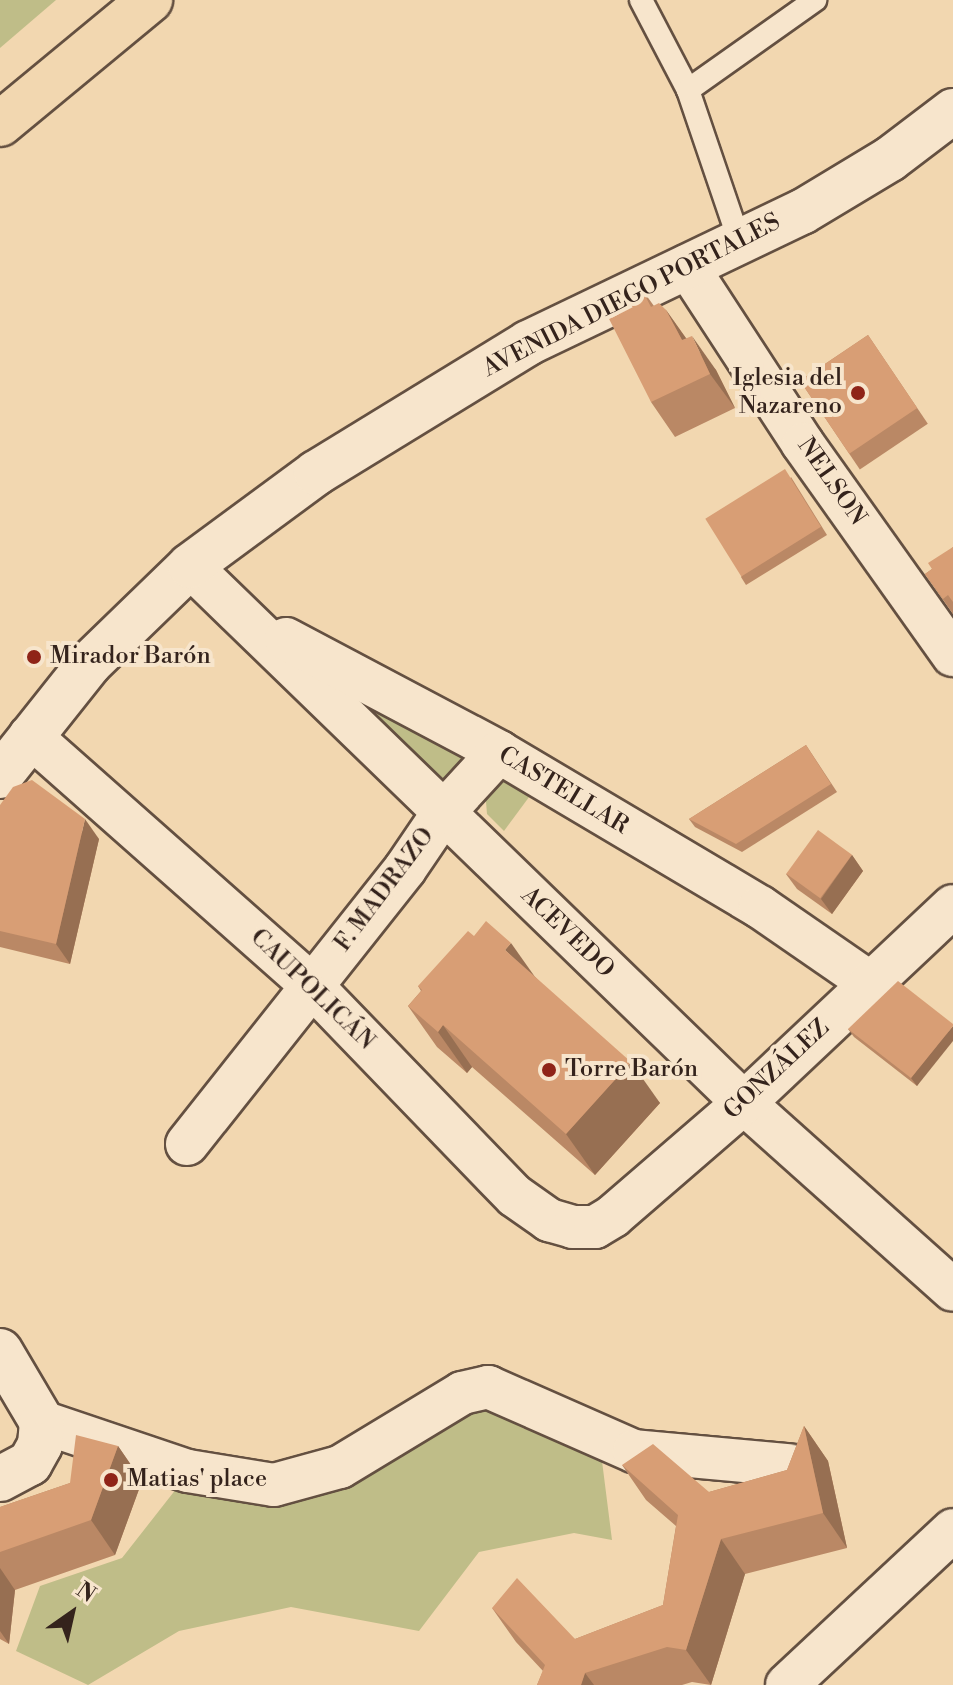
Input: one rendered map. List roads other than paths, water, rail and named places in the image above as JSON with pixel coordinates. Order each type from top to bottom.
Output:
[{"type":"main road","points":[[0,124],[150,0]]},
{"type":"main road","name":"AVENIDA DIEGO PORTALES","points":[[0,776],[90,663],[190,566],[316,473],[502,358],[842,188],[953,111]]},
{"type":"main road","points":[[0,1351],[42,1422],[40,1445],[30,1463],[0,1479]]},
{"type":"street","name":"NELSON","points":[[687,266],[803,444],[953,655]]},
{"type":"street","name":"ACEVEDO","points":[[190,566],[744,1103],[953,1290]]},
{"type":"street","name":"CASTELLAR","points":[[245,617],[499,752],[760,907],[870,983]]},
{"type":"street","name":"CAUPOLICÁN","points":[[30,736],[311,985],[515,1196],[549,1220],[595,1227]]},
{"type":"street","name":"F. MADRAZO","points":[[187,1144],[405,869],[443,813],[499,752]]},
{"type":"street","name":"GONZÁLEZ","points":[[595,1227],[744,1103],[953,906]]},
{"type":"street","points":[[42,1422],[188,1471],[274,1485],[340,1467],[462,1393],[488,1387],[634,1451],[789,1465]]},
{"type":"street","points":[[787,1685],[953,1530]]},
{"type":"lane","points":[[641,0],[688,90],[739,240]]},
{"type":"lane","points":[[688,90],[815,0]]},
{"type":"place","name":"Iglesia del Nazareno","points":[[858,393]]},
{"type":"place","name":"Mirador Barón","points":[[34,657]]},
{"type":"place","name":"Torre Barón","points":[[549,1070]]},
{"type":"place","name":"Matias' place","points":[[111,1480]]}]
